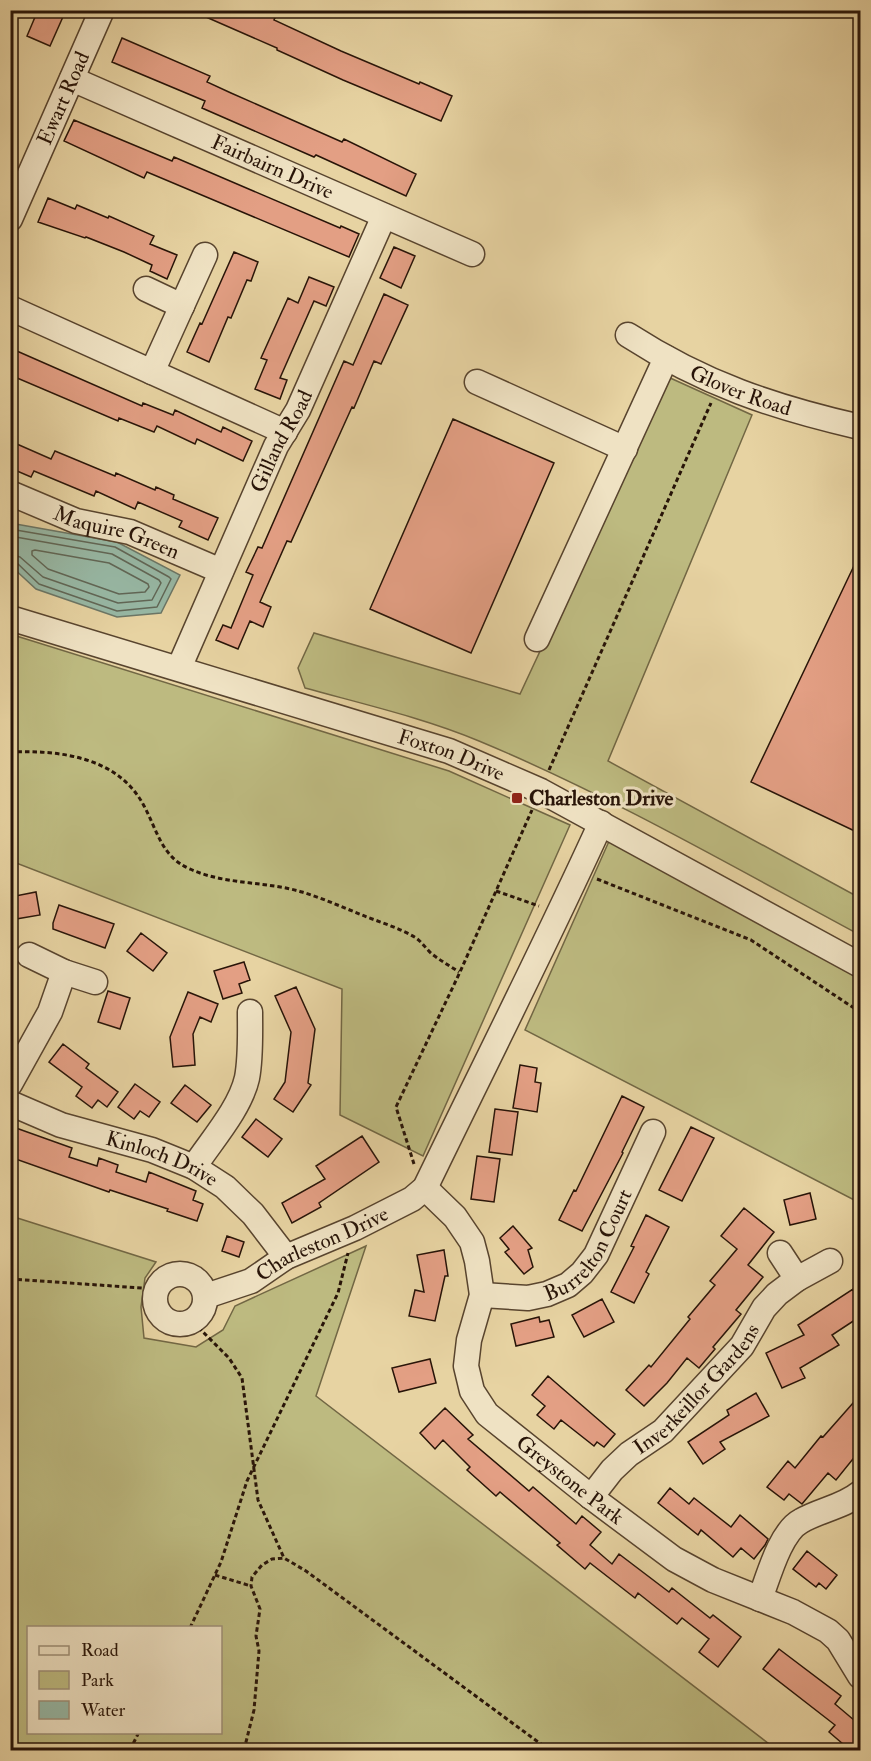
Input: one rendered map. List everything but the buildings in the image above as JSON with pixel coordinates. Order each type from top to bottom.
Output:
[{"type":"street","name":"Ewart Road","points":[[10,219],[102,10]]},
{"type":"street","name":"Fairbairn Drive","points":[[72,79],[472,254]]},
{"type":"street","name":"Gilland Road","points":[[179,668],[276,446],[298,410],[384,216]]},
{"type":"street","points":[[153,372],[205,255]]},
{"type":"street","points":[[146,289],[182,306]]},
{"type":"street","points":[[10,308],[285,432]]},
{"type":"street","name":"Glover Road","points":[[628,335],[666,358],[719,385],[775,406],[861,427]]},
{"type":"street","points":[[537,639],[666,358]]},
{"type":"street","points":[[477,382],[625,449]]},
{"type":"street","name":"Maquire Green","points":[[10,493],[76,521],[130,532],[221,572]]},
{"type":"street","name":"Foxton Drive","points":[[10,618],[448,751],[541,791],[861,965]]},
{"type":"street","points":[[426,1188],[527,976],[560,914],[601,823]]},
{"type":"street","points":[[29,955],[64,972],[94,982]]},
{"type":"street","points":[[10,1084],[50,1012],[64,972]]},
{"type":"street","points":[[194,1167],[239,1100],[247,1080],[250,1012]]},
{"type":"street","name":"Kinloch Drive","points":[[10,1102],[61,1125],[152,1150],[194,1167],[225,1187],[253,1214],[286,1257]]},
{"type":"street","name":"Burrelton Court","points":[[482,1295],[528,1298],[547,1294],[568,1285],[582,1273],[596,1255],[653,1132]]},
{"type":"street","name":"Charleston Drive","points":[[206,1296],[251,1281],[286,1257],[355,1228],[412,1199],[426,1188]]},
{"type":"street","name":"Greystone Park","points":[[426,1188],[455,1217],[472,1242],[482,1295],[469,1340],[466,1366],[472,1391],[487,1414],[674,1560],[713,1580],[793,1612],[828,1631],[838,1640],[861,1676]]},
{"type":"street","points":[[780,1253],[797,1279]]},
{"type":"street","name":"Inverkeillor Gardens","points":[[591,1497],[612,1470],[629,1454],[663,1431],[742,1346],[764,1308],[777,1294],[797,1279],[830,1261]]},
{"type":"street","points":[[184,1274],[198,1281],[206,1296],[203,1311],[193,1322],[177,1325],[164,1318],[155,1305],[157,1289],[167,1277],[184,1274]]},
{"type":"street","points":[[760,1599],[776,1557],[794,1525],[861,1493]]},
{"type":"path","points":[[426,1188],[415,1166],[396,1107],[460,972],[541,791],[719,385]]},
{"type":"path","points":[[10,752],[34,751],[89,759],[131,786],[144,806],[163,847],[173,858],[189,869],[220,879],[300,891],[417,939],[432,954],[460,972]]},
{"type":"path","points":[[579,872],[751,940],[861,1012]]},
{"type":"path","points":[[496,891],[560,914]]},
{"type":"path","points":[[191,1626],[215,1575],[254,1466],[338,1293],[355,1228]]},
{"type":"path","points":[[10,1279],[157,1289]]},
{"type":"path","points":[[193,1322],[229,1358],[242,1378],[258,1500],[284,1558],[306,1571],[549,1750]]},
{"type":"path","points":[[244,1750],[254,1710],[258,1658],[256,1636],[260,1609],[251,1586],[252,1577],[262,1565],[272,1559],[284,1558]]},
{"type":"path","points":[[215,1575],[251,1586]]},
{"type":"path","points":[[130,1750],[138,1734]]},
{"type":"green space","points":[[668,377],[752,415],[608,761],[860,898],[860,935],[625,809],[528,762],[437,725],[305,688],[298,668],[314,633],[520,694]]},
{"type":"green space","points":[[10,634],[449,771],[570,825],[423,1156],[340,1115],[342,989],[11,861]]},
{"type":"green space","points":[[610,839],[860,979],[860,1203],[525,1030]]},
{"type":"green space","points":[[11,1216],[156,1262],[145,1278],[141,1307],[144,1338],[196,1347],[223,1330],[235,1306],[366,1246],[316,1396],[777,1750],[11,1750]]},
{"type":"water","points":[[10,523],[117,542],[180,575],[161,613],[117,617],[36,589],[11,566]]},
{"type":"place","name":"Charleston Drive","points":[[517,798]]}]
